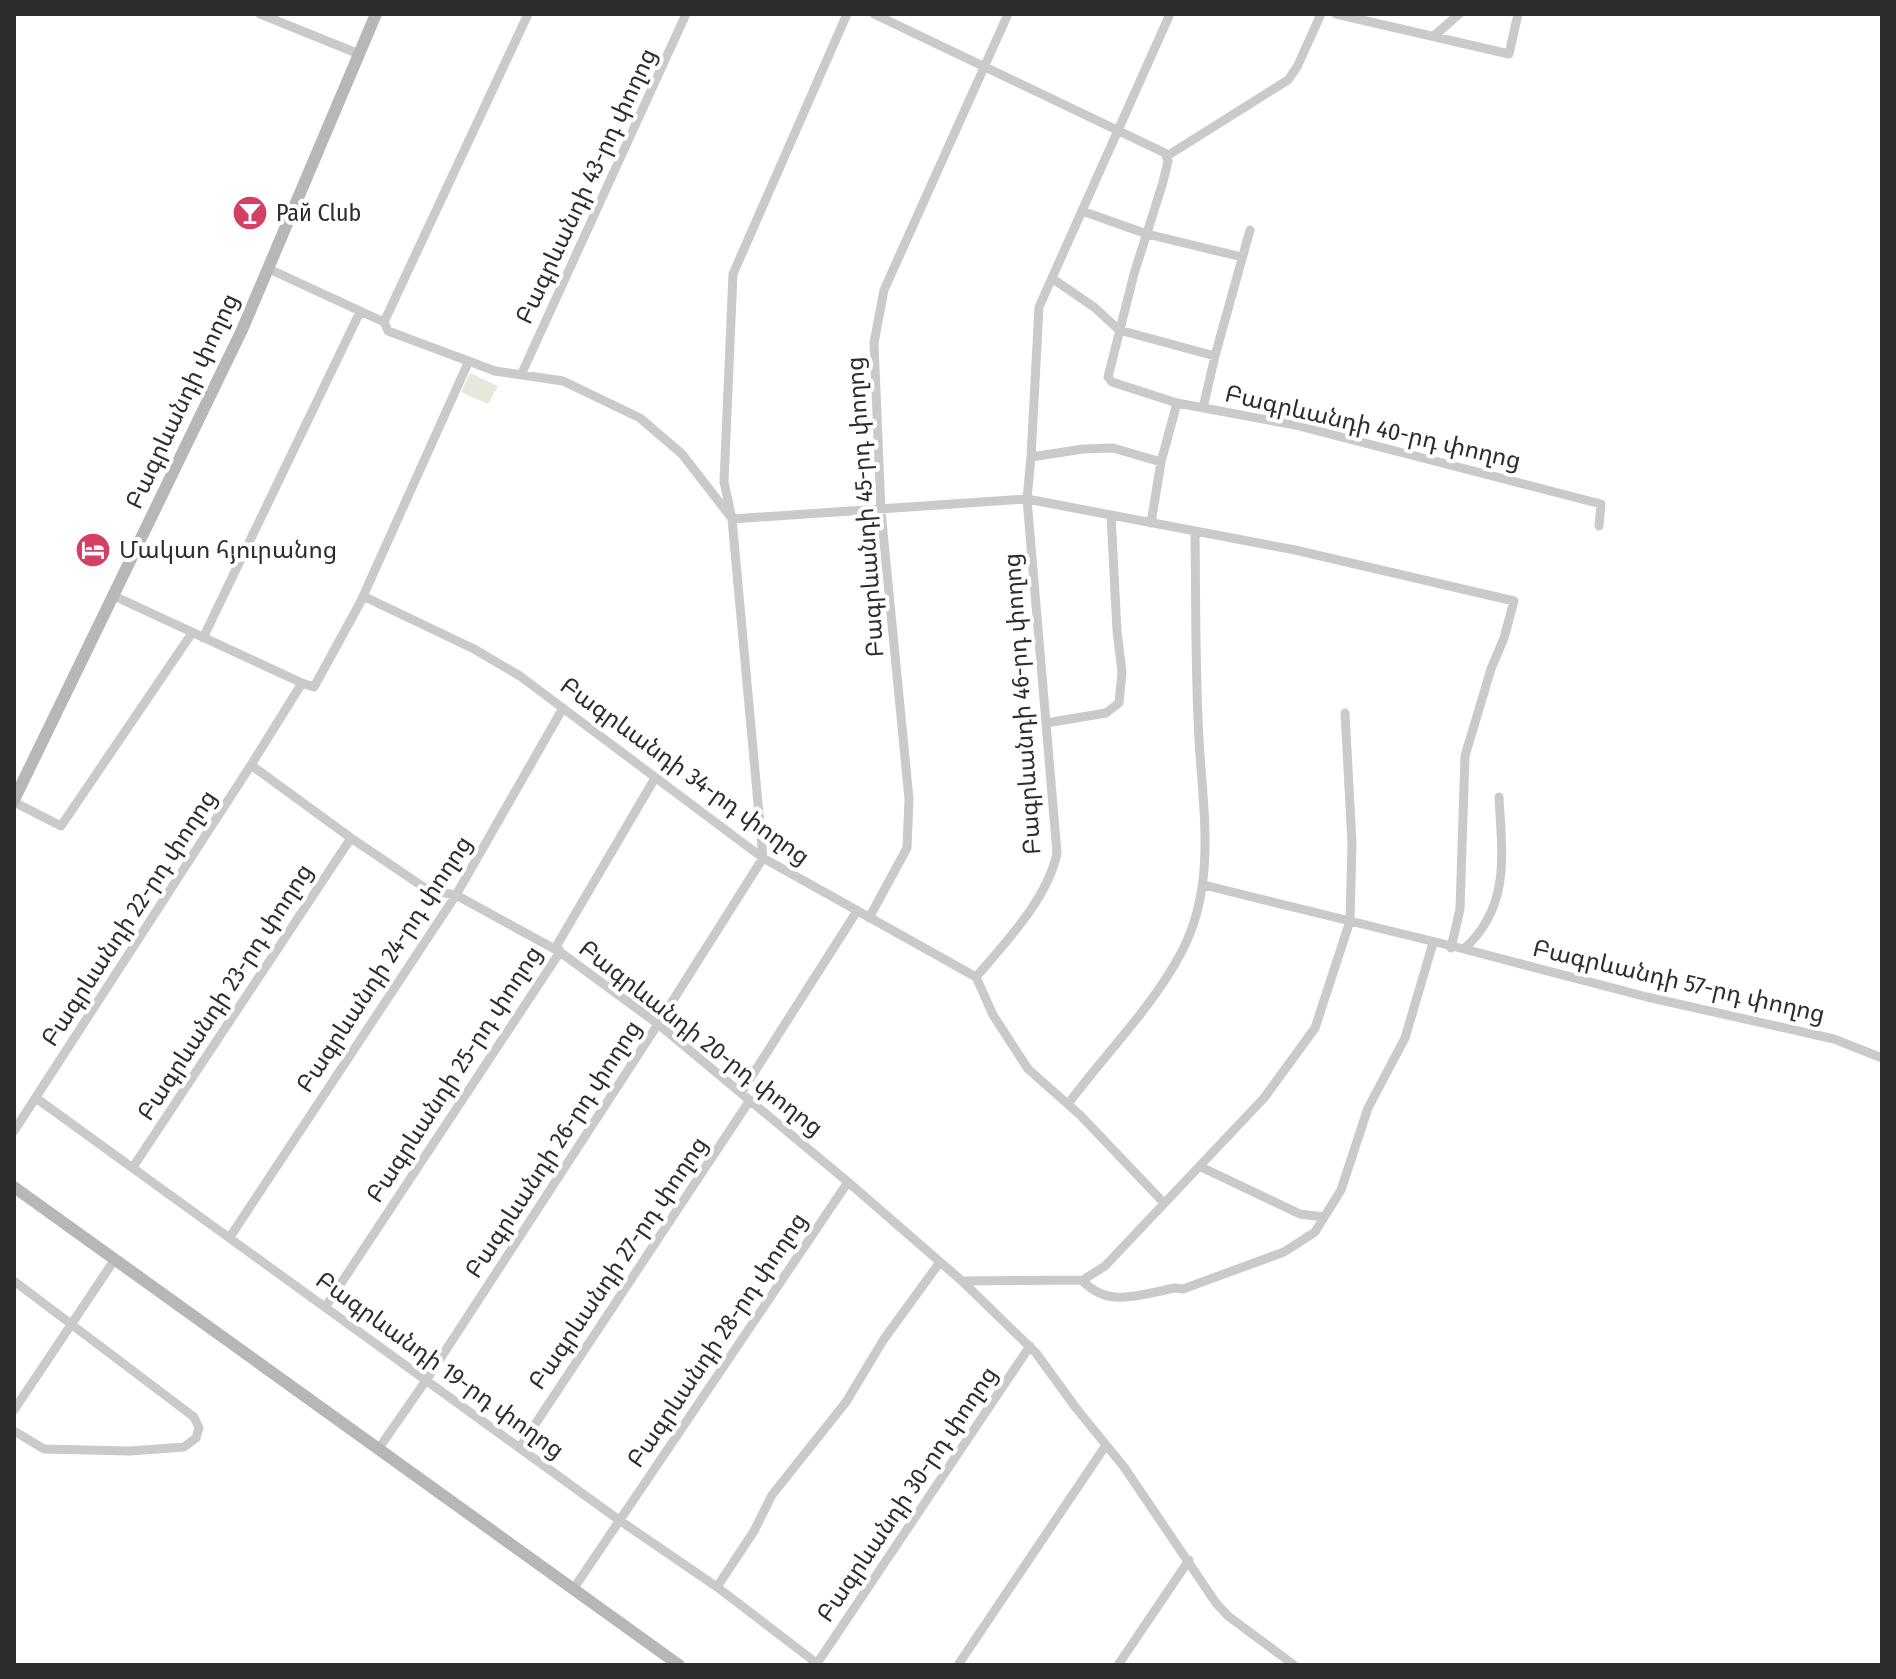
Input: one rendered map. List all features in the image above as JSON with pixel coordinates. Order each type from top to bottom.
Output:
[{"type":"main road","name":"Բագրևանդի փողոց","points":[[14,801],[242,330],[376,14]]},
{"type":"main road","points":[[14,1187],[679,1665]]},
{"type":"street","points":[[260,14],[359,54]]},
{"type":"street","points":[[384,322],[528,14]]},
{"type":"street","name":"Բագրևանդի 43-րդ փողոց","points":[[521,375],[686,14]]},
{"type":"street","points":[[763,858],[732,519],[724,482],[733,274],[847,14]]},
{"type":"street","points":[[874,14],[986,65],[1161,150],[1167,156]]},
{"type":"street","name":"Բագրևանդի 45-րդ փողոց","points":[[869,918],[907,848],[909,799],[881,511],[874,343],[884,290],[1008,14]]},
{"type":"street","points":[[1027,499],[1039,307],[1170,14]]},
{"type":"street","points":[[1119,330],[1163,182],[1167,156],[1288,80],[1321,14]]},
{"type":"street","points":[[1336,14],[1509,54],[1518,14]]},
{"type":"street","points":[[1434,36],[1459,14]]},
{"type":"street","points":[[1082,211],[1147,234],[1242,257]]},
{"type":"street","points":[[1203,408],[1250,230]]},
{"type":"street","points":[[269,269],[384,322],[388,331],[495,371],[563,381],[640,418],[682,454],[732,519]]},
{"type":"street","points":[[1053,279],[1094,307],[1119,330],[1215,356]]},
{"type":"street","points":[[203,638],[360,312]]},
{"type":"street","name":"Բագրևանդի 40-րդ փողոց","points":[[1119,330],[1108,377],[1112,382],[1177,403],[1295,425],[1601,504],[1599,526]]},
{"type":"street","points":[[114,596],[314,687],[363,596],[468,363]]},
{"type":"street","points":[[1151,523],[1161,462],[1177,403]]},
{"type":"street","points":[[1031,457],[1113,448],[1161,462]]},
{"type":"street","points":[[732,519],[1027,499],[1295,550],[1514,601],[1465,756],[1460,909],[1451,948]]},
{"type":"street","name":"Բագրևանդի 46-րդ փողոց","points":[[976,977],[1018,928],[1054,866],[1057,853],[1027,499]]},
{"type":"street","points":[[1046,723],[1106,713],[1119,703],[1122,672],[1111,515]]},
{"type":"street","points":[[1068,1104],[1162,986],[1182,951],[1204,885],[1206,813],[1199,740],[1195,532]]},
{"type":"street","name":"Բագրևանդի 34-րդ փողոց","points":[[363,596],[474,649],[520,676],[763,858],[976,977]]},
{"type":"street","points":[[14,801],[61,826],[192,633]]},
{"type":"street","points":[[251,765],[302,683]]},
{"type":"street","name":"Բագրևանդի 24-րդ փողոց","points":[[230,1237],[456,895],[563,708]]},
{"type":"street","points":[[962,1281],[1082,1280],[1105,1266],[1264,1098],[1315,1028],[1350,921],[1352,843],[1345,713]]},
{"type":"street","name":"Բագրևանդի 20-րդ փողոց","points":[[251,765],[428,890],[456,895],[560,952],[658,1024],[848,1182],[962,1281],[1030,1346],[1106,1445],[1189,1560],[1216,1603],[1228,1616],[1294,1665]]},
{"type":"street","name":"Բագրևանդի 22-րդ փողոց","points":[[14,1131],[251,765]]},
{"type":"street","name":"Բագրևանդի 25-րդ փողոց","points":[[326,1306],[560,952],[557,945],[655,778]]},
{"type":"street","points":[[1464,949],[1475,939],[1495,907],[1502,882],[1499,797]]},
{"type":"street","name":"Բագրևանդի 23-րդ փողոց","points":[[133,1167],[351,838]]},
{"type":"street","name":"Բագրևանդի 26-րդ փողոց","points":[[379,1448],[427,1379],[763,858]]},
{"type":"street","name":"Բագրևանդի 57-րդ փողոց","points":[[1204,885],[1647,997],[1834,1039],[1882,1058]]},
{"type":"street","points":[[741,1093],[857,911]]},
{"type":"street","points":[[1082,1280],[1098,1294],[1113,1298],[1183,1289],[1284,1252],[1315,1232],[1341,1190],[1368,1108],[1405,1038],[1433,943]]},
{"type":"street","points":[[976,977],[993,1015],[1028,1069],[1068,1104],[1164,1203]]},
{"type":"street","name":"Բագրևանդի 19-րդ փողոց","points":[[36,1098],[619,1520],[717,1587],[818,1665]]},
{"type":"street","name":"Բագրևանդի 27-րդ փողոց","points":[[520,1447],[750,1100]]},
{"type":"street","points":[[1201,1167],[1300,1214],[1324,1217]]},
{"type":"street","name":"Բագրևանդի 28-րդ փողոց","points":[[574,1588],[848,1182]]},
{"type":"street","points":[[14,1410],[115,1259]]},
{"type":"street","points":[[717,1587],[754,1531],[772,1495],[846,1402],[884,1339],[940,1262]]},
{"type":"street","points":[[14,1281],[194,1417],[199,1428],[196,1438],[184,1447],[130,1451],[44,1449],[14,1431]]},
{"type":"street","name":"Բագրևանդի 30-րդ փողոց","points":[[818,1665],[1030,1346]]},
{"type":"street","points":[[958,1665],[1106,1445]]},
{"type":"street","points":[[1118,1665],[1189,1560]]},
{"type":"shaded area","points":[[470,373],[498,386],[488,404],[461,392]]},
{"type":"place","name":"Рай Club","points":[[250,213]]},
{"type":"place","name":"Մակաո հյուրանոց","points":[[93,550]]}]
